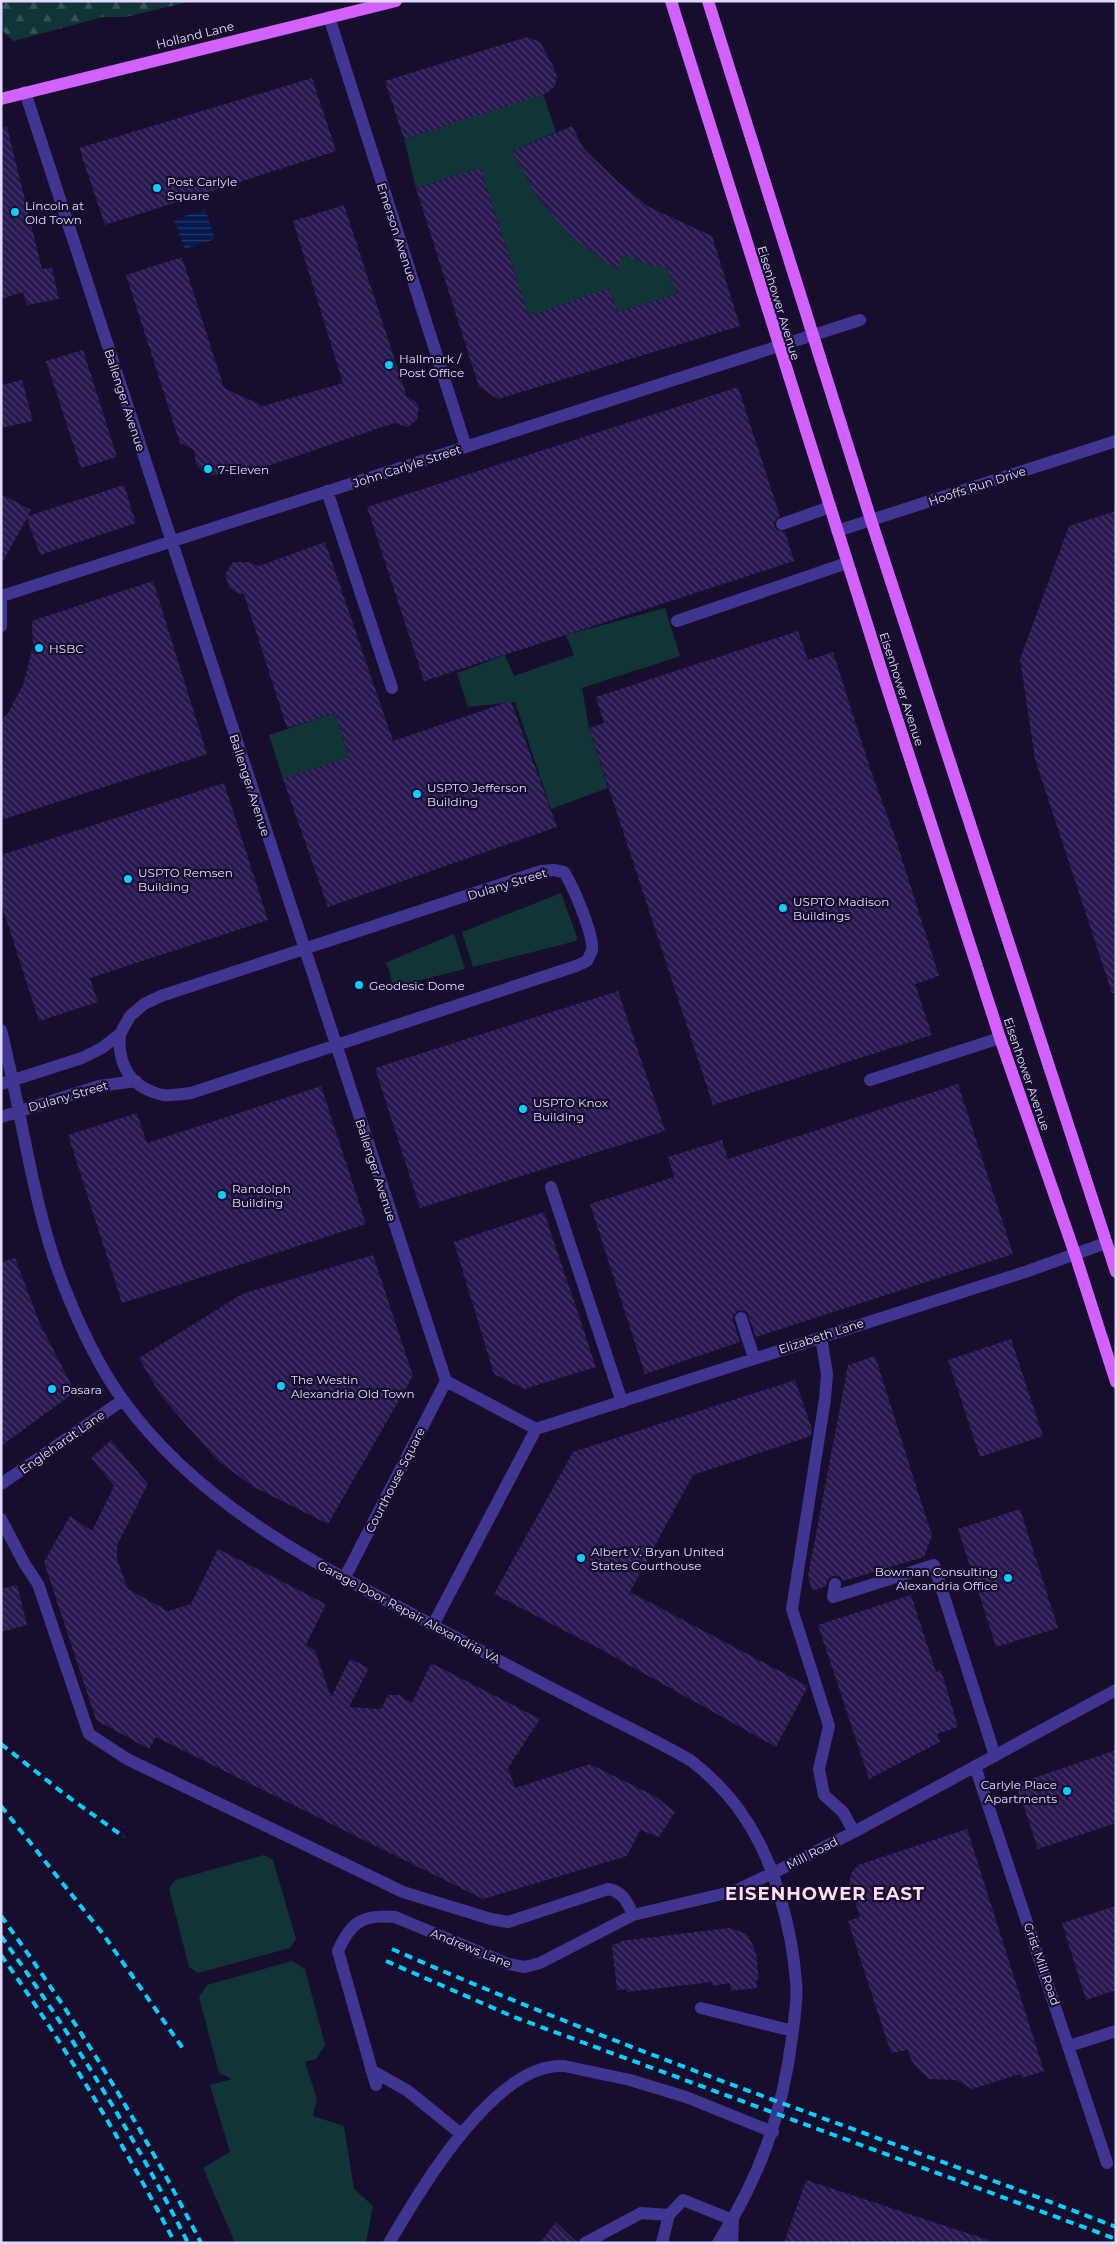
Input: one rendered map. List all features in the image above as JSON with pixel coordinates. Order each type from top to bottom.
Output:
[{"type":"main road","name":"Holland Lane","points":[[1,99],[329,16],[396,1]]},
{"type":"main road","name":"Eisenhower Avenue","points":[[672,1],[847,563],[1000,1038],[1075,1254],[1116,1382]]},
{"type":"main road","name":"Eisenhower Avenue","points":[[708,1],[871,520],[1116,1272]]},
{"type":"street","name":"Emerson Avenue","points":[[329,16],[466,447]]},
{"type":"street","name":"Ballenger Avenue","points":[[25,92],[335,1046],[446,1381]]},
{"type":"street","name":"John Carlyle Street","points":[[1,626],[2,595],[860,320]]},
{"type":"street","name":"Hooffs Run Drive","points":[[837,531],[1116,441]]},
{"type":"street","points":[[327,491],[392,688]]},
{"type":"street","points":[[782,524],[830,508]]},
{"type":"street","points":[[677,621],[847,563]]},
{"type":"street","name":"Dulany Street","points":[[554,870],[564,872],[573,885],[592,950],[587,962],[576,966],[191,1093],[165,1095],[145,1089],[129,1075],[122,1063],[118,1050],[120,1034],[130,1016],[144,1004],[161,996],[304,950],[540,871],[554,870]]},
{"type":"street","name":"Garage Door Repair Alexandria VA","points":[[1,1030],[7,1083],[20,1110],[32,1172],[58,1271],[86,1335],[123,1400],[173,1457],[223,1502],[257,1526],[344,1579],[673,1751],[702,1769],[747,1817],[760,1841],[773,1873]]},
{"type":"street","name":"Dulany Street","points":[[7,1083],[82,1058],[102,1048],[120,1034]]},
{"type":"street","points":[[870,1080],[1000,1038]]},
{"type":"street","name":"Dulany Street","points":[[1,1117],[98,1086],[136,1081]]},
{"type":"street","points":[[551,1187],[622,1402]]},
{"type":"street","name":"Elizabeth Lane","points":[[536,1429],[1028,1271],[1106,1243]]},
{"type":"street","points":[[741,1318],[754,1358]]},
{"type":"street","points":[[821,1337],[827,1374],[792,1609],[829,1726],[819,1769],[824,1795],[843,1812],[854,1832]]},
{"type":"street","points":[[433,1625],[536,1429],[446,1381]]},
{"type":"street","name":"Courthouse Square","points":[[344,1579],[446,1381]]},
{"type":"street","name":"Englehardt Lane","points":[[1,1484],[123,1400]]},
{"type":"street","points":[[1,1519],[24,1563],[38,1584],[89,1734],[126,1759],[403,1892],[492,1919],[508,1922],[608,1889],[618,1891],[625,1898],[633,1915]]},
{"type":"street","points":[[835,1584],[833,1597],[934,1565],[995,1756]]},
{"type":"street","name":"Mill Road","points":[[718,2243],[753,2183],[773,2132],[788,2071],[797,1984],[793,1954],[773,1873],[854,1832],[1116,1690]]},
{"type":"street","name":"Grist Mill Road","points":[[975,1766],[1107,2163]]},
{"type":"street","name":"Andrews Lane","points":[[376,2085],[338,1951],[345,1936],[358,1921],[376,1915],[395,1917],[508,1964],[525,1968],[540,1963],[633,1915],[735,1891],[773,1873]]},
{"type":"street","points":[[701,2008],[793,2031]]},
{"type":"street","points":[[1069,2046],[1116,2030]]},
{"type":"street","points":[[389,2243],[428,2178],[462,2134],[489,2104],[509,2087],[534,2072],[556,2065],[654,2087],[686,2097],[773,2132]]},
{"type":"street","points":[[371,2070],[408,2091],[462,2134]]},
{"type":"street","points":[[662,2243],[669,2215],[683,2200],[733,2220]]},
{"type":"street","points":[[585,2243],[641,2214],[669,2215]]},
{"type":"street","name":"Mill Road","points":[[732,2243],[733,2220]]},
{"type":"green space","points":[[1,1],[192,1],[126,17],[103,17],[13,41],[1,29]]},
{"type":"green space","points":[[543,94],[556,132],[512,151],[536,195],[571,237],[616,269],[624,254],[667,268],[677,294],[617,312],[609,289],[529,316],[480,168],[416,188],[404,139]]},
{"type":"green space","points":[[665,608],[680,656],[582,688],[589,728],[608,788],[551,809],[515,702],[468,707],[457,673],[505,655],[514,676],[574,655],[566,635]]},
{"type":"green space","points":[[335,713],[349,757],[283,779],[269,735]]},
{"type":"green space","points":[[561,893],[577,937],[576,941],[473,967],[462,932]]},
{"type":"green space","points":[[454,934],[465,969],[393,987],[389,969],[385,963]]},
{"type":"green space","points":[[264,1855],[273,1860],[296,1939],[290,1948],[198,1973],[189,1967],[169,1889],[175,1880]]},
{"type":"green space","points":[[292,1961],[305,1969],[325,2045],[316,2059],[305,2062],[317,2099],[313,2116],[344,2126],[354,2189],[373,2206],[366,2243],[235,2243],[203,2168],[230,2152],[210,2085],[232,2079],[219,2073],[199,1997],[207,1985]]},
{"type":"shaded area","points":[[205,209],[215,239],[185,249],[174,220]]},
{"type":"building","points":[[527,37],[540,42],[557,76],[555,86],[547,93],[404,139],[385,81]]},
{"type":"building","name":"Post Carlyle Square","points":[[312,78],[336,151],[105,225],[79,148]]},
{"type":"building","points":[[572,126],[584,149],[617,181],[649,207],[712,236],[740,326],[498,399],[479,387],[416,188],[480,168],[529,316],[609,288],[617,312],[677,294],[667,268],[645,264],[624,254],[617,270],[571,237],[536,195],[512,151]]},
{"type":"building","name":"Lincoln at Old Town","points":[[7,127],[42,269],[52,268],[59,299],[27,305],[23,292],[1,299],[1,128]]},
{"type":"building","points":[[344,205],[407,397],[416,402],[419,407],[417,420],[408,427],[394,423],[244,474],[232,469],[218,475],[205,474],[196,464],[194,450],[180,443],[126,275],[182,257],[224,388],[263,406],[343,383],[293,221]]},
{"type":"building","points":[[83,350],[117,457],[81,468],[46,361]]},
{"type":"building","points":[[22,380],[33,421],[1,428],[1,385]]},
{"type":"building","points":[[738,387],[780,516],[776,519],[774,526],[777,530],[785,532],[794,561],[424,681],[367,507]]},
{"type":"building","points":[[124,485],[136,523],[40,555],[27,518],[1,565],[1,494],[31,510],[28,516]]},
{"type":"building","points":[[1116,511],[1116,993],[1112,993],[1035,759],[1020,659],[1069,526]]},
{"type":"building","name":"USPTO Jefferson Building","points":[[325,542],[393,741],[511,701],[557,827],[328,907],[283,779],[349,757],[335,713],[287,728],[244,594],[237,593],[229,587],[225,574],[233,562],[247,562],[259,566]]},
{"type":"building","points":[[153,581],[207,754],[1,820],[1,720],[8,713],[23,685],[33,647],[32,621]]},
{"type":"building","name":"USPTO Madison Buildings","points":[[798,631],[808,660],[833,652],[871,771],[896,840],[939,976],[915,984],[932,1035],[713,1105],[589,728],[604,723],[596,697]]},
{"type":"building","name":"USPTO Remsen Building","points":[[224,783],[268,920],[90,978],[98,1002],[39,1021],[1,903],[1,855]]},
{"type":"building","name":"USPTO Knox Building","points":[[618,991],[665,1131],[420,1208],[375,1068]]},
{"type":"building","points":[[958,1084],[1013,1254],[756,1337],[747,1312],[738,1310],[733,1316],[733,1320],[740,1342],[645,1374],[590,1204],[674,1177],[668,1157],[722,1140],[728,1159]]},
{"type":"building","name":"Randolph Building","points":[[321,1086],[366,1224],[122,1303],[68,1135],[137,1113],[147,1143]]},
{"type":"building","points":[[544,1212],[596,1367],[524,1389],[494,1374],[454,1242]]},
{"type":"building","name":"The Westin Alexandria Old Town","points":[[373,1255],[413,1376],[328,1524],[254,1487],[219,1462],[161,1396],[139,1358],[242,1294]]},
{"type":"building","points":[[15,1258],[40,1324],[75,1392],[1,1446],[1,1262]]},
{"type":"building","points":[[1011,1339],[1043,1436],[980,1457],[948,1360]]},
{"type":"building","points":[[875,1356],[932,1536],[924,1557],[843,1581],[840,1577],[833,1576],[828,1579],[826,1586],[812,1591],[808,1576],[848,1365]]},
{"type":"building","name":"Albert V. Bryan United States Courthouse","points":[[795,1380],[812,1429],[811,1436],[693,1475],[630,1592],[808,1686],[776,1747],[600,1649],[494,1594],[573,1452]]},
{"type":"building","points":[[111,1440],[148,1484],[117,1545],[117,1559],[128,1589],[168,1611],[191,1604],[218,1549],[326,1604],[306,1645],[315,1650],[331,1697],[350,1659],[369,1668],[349,1707],[381,1709],[388,1695],[400,1695],[412,1703],[431,1663],[540,1719],[508,1768],[515,1788],[590,1764],[656,1797],[675,1812],[659,1837],[640,1830],[627,1856],[483,1899],[156,1737],[149,1749],[96,1720],[44,1562],[70,1516],[92,1531],[114,1486],[91,1458]]},
{"type":"building","name":"Bowman Consulting Alexandria Office","points":[[1020,1509],[1058,1628],[996,1647],[958,1529]]},
{"type":"building","points":[[17,1585],[27,1625],[1,1632],[1,1589]]},
{"type":"building","points":[[911,1595],[936,1672],[941,1670],[958,1727],[937,1734],[940,1742],[869,1779],[818,1625]]},
{"type":"building","name":"Carlyle Place Apartments","points":[[1116,1750],[1116,1823],[1038,1849],[1016,1784]]},
{"type":"building","points":[[967,1829],[1044,2071],[1022,2078],[1020,2074],[972,2089],[956,2080],[929,2079],[914,2065],[907,2050],[891,2053],[848,1921],[860,1917],[849,1883],[852,1872],[858,1865]]},
{"type":"building","points":[[1116,1906],[1116,1990],[1086,2000],[1062,1923]]},
{"type":"building","points":[[729,1928],[745,1933],[749,1937],[756,1953],[759,1979],[756,1980],[757,1988],[731,1991],[730,1983],[712,1986],[712,1982],[627,1992],[627,1989],[617,1990],[612,1944],[621,1943],[621,1941]]},
{"type":"building","points":[[806,2180],[988,2240],[987,2243],[784,2243]]},
{"type":"building","points":[[556,2222],[577,2242],[577,2243],[540,2243]]},
{"type":"railway","points":[[1,1744],[63,1793],[124,1837]]},
{"type":"railway","points":[[1,1806],[103,1934],[184,2050]]},
{"type":"railway","points":[[1,1916],[56,1995],[107,2075],[156,2158],[201,2243]]},
{"type":"railway","points":[[1,1936],[77,2048],[124,2124],[188,2243]]},
{"type":"railway","points":[[392,1949],[481,1987],[661,2058],[1116,2227]]},
{"type":"railway","points":[[1,1955],[93,2096],[175,2243]]},
{"type":"railway","points":[[386,1961],[514,2017],[1116,2239]]},
{"type":"place","name":"Post Carlyle Square","points":[[157,188]]},
{"type":"place","name":"Lincoln at Old Town","points":[[15,212]]},
{"type":"place","name":"Hallmark / Post Office","points":[[389,365]]},
{"type":"place","name":"7-Eleven","points":[[208,469]]},
{"type":"place","name":"HSBC","points":[[39,648]]},
{"type":"place","name":"USPTO Jefferson Building","points":[[417,794]]},
{"type":"place","name":"USPTO Remsen Building","points":[[128,879]]},
{"type":"place","name":"USPTO Madison Buildings","points":[[783,908]]},
{"type":"place","name":"Geodesic Dome","points":[[359,985]]},
{"type":"place","name":"USPTO Knox Building","points":[[523,1109]]},
{"type":"place","name":"Randolph Building","points":[[222,1195]]},
{"type":"place","name":"The Westin Alexandria Old Town","points":[[281,1386]]},
{"type":"place","name":"Pasara","points":[[52,1389]]},
{"type":"place","name":"Albert V. Bryan United States Courthouse","points":[[581,1558]]},
{"type":"place","name":"Bowman Consulting Alexandria Office","points":[[1008,1578]]},
{"type":"place","name":"Carlyle Place Apartments","points":[[1067,1791]]},
{"type":"district","name":"EISENHOWER EAST","points":[[825,1894]]}]
